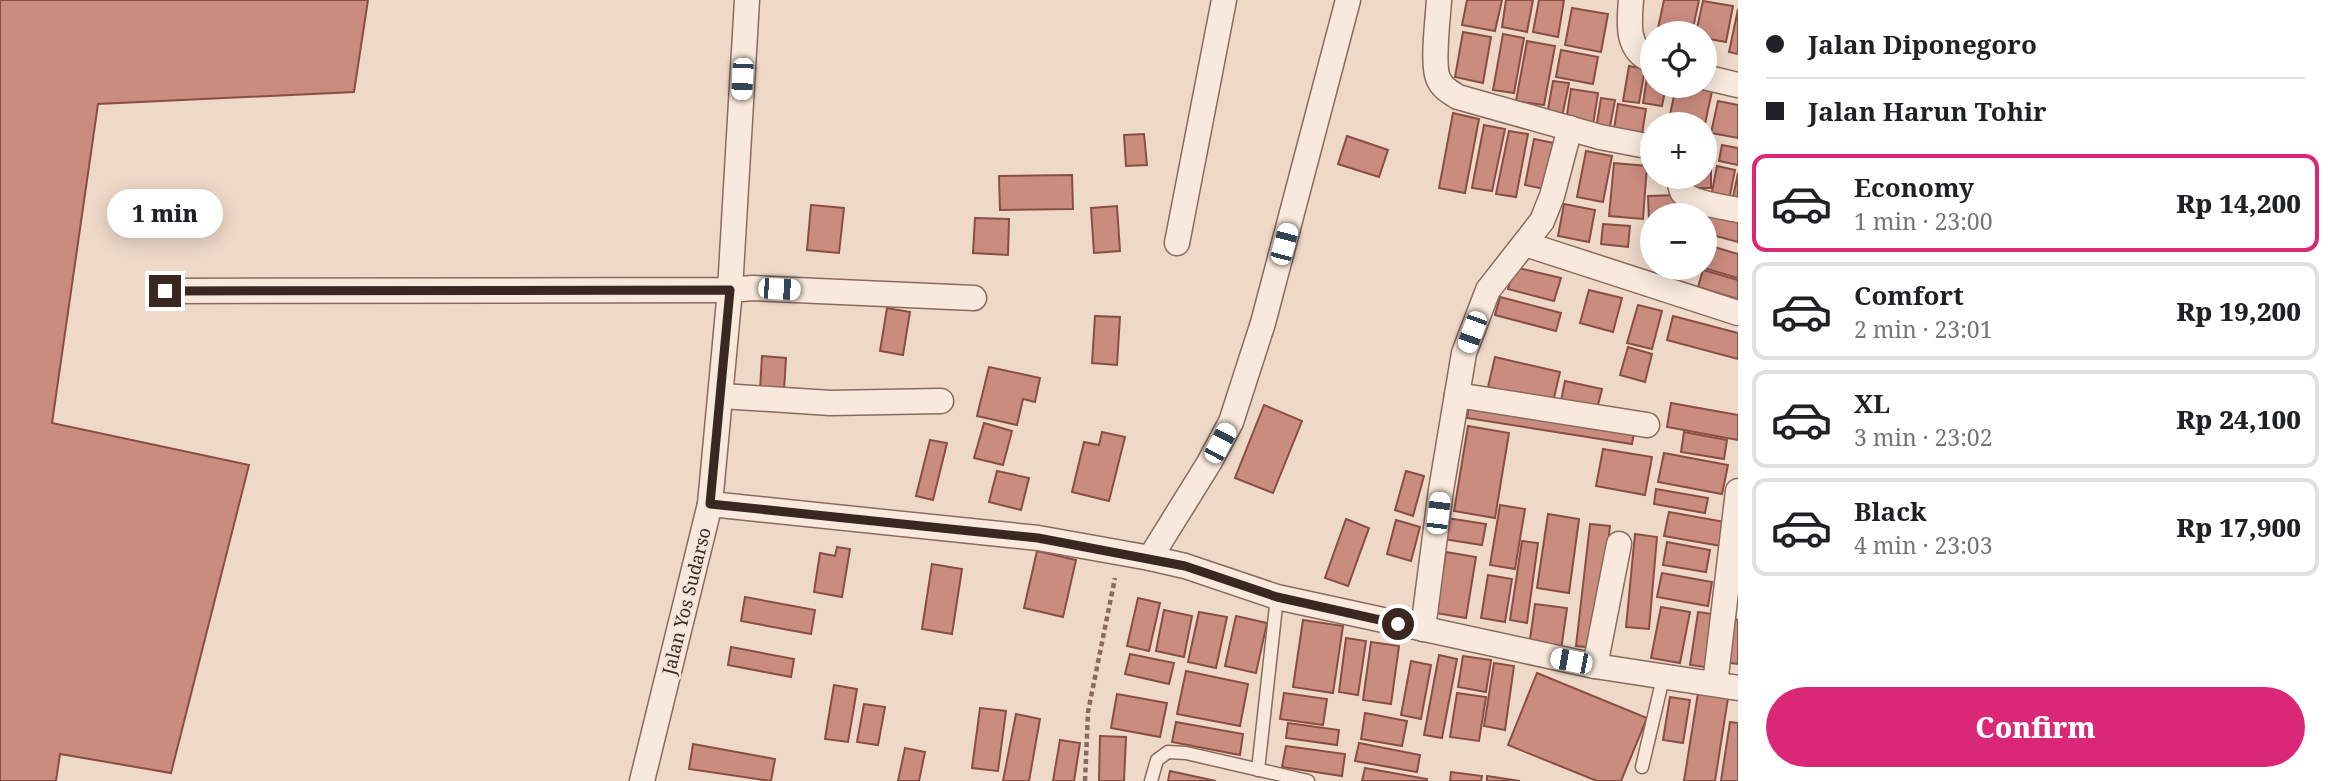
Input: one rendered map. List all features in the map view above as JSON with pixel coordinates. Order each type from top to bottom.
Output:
[{"type":"street","name":"Jalan Yos Sudarso","points":[[642,781],[710,504],[730,290],[747,0]]},
{"type":"street","points":[[1177,243],[1224,0]]},
{"type":"street","points":[[1150,558],[1231,422],[1263,323],[1348,0]]},
{"type":"street","points":[[1439,0],[1436,66],[1438,77],[1447,91],[1458,97],[1600,137],[1640,145]]},
{"type":"street","points":[[1631,0],[1629,30],[1636,50],[1640,53]]},
{"type":"street","points":[[1717,80],[1738,85]]},
{"type":"street","points":[[1423,629],[1441,490],[1464,353],[1488,290],[1542,221],[1552,196],[1570,128]]},
{"type":"street","points":[[1681,189],[1684,195],[1696,200],[1738,210]]},
{"type":"street","points":[[1525,244],[1738,313]]},
{"type":"street","points":[[165,291],[752,288],[974,298]]},
{"type":"street","points":[[1457,395],[1647,425]]},
{"type":"street","points":[[722,396],[830,403],[941,401]]},
{"type":"street","points":[[710,504],[1038,538],[1150,558],[1185,566],[1277,597],[1595,666],[1727,686],[1738,491]]},
{"type":"street","points":[[1595,666],[1619,544]]},
{"type":"lane","points":[[1258,770],[1277,597]]},
{"type":"lane","points":[[1642,767],[1663,678]]},
{"type":"lane","points":[[1150,781],[1157,760],[1168,752],[1186,753],[1308,781]]},
{"type":"path","points":[[1085,781],[1088,712],[1120,553]]},
{"type":"building","points":[[0,0],[368,0],[354,92],[98,104],[52,423],[249,465],[171,773],[60,754],[56,781],[0,781]]},
{"type":"building","points":[[1467,0],[1502,0],[1495,31],[1462,25]]},
{"type":"building","points":[[1506,0],[1533,0],[1527,32],[1502,27]]},
{"type":"building","points":[[1539,0],[1564,0],[1558,37],[1533,32]]},
{"type":"building","points":[[1664,0],[1699,0],[1695,21],[1660,21]]},
{"type":"building","points":[[1703,1],[1733,6],[1726,42],[1717,40],[1717,21],[1699,21]]},
{"type":"building","points":[[1572,8],[1608,14],[1601,52],[1565,45]]},
{"type":"building","points":[[1738,9],[1738,54],[1729,52]]},
{"type":"building","points":[[1463,32],[1491,37],[1483,83],[1455,77]]},
{"type":"building","points":[[1503,34],[1524,38],[1514,93],[1493,90]]},
{"type":"building","points":[[1527,41],[1555,46],[1544,105],[1516,101]]},
{"type":"building","points":[[1561,50],[1598,57],[1593,84],[1556,77]]},
{"type":"building","points":[[1629,66],[1640,68],[1639,103],[1623,101]]},
{"type":"building","points":[[1553,81],[1569,83],[1562,117],[1547,115]]},
{"type":"building","points":[[1571,89],[1598,93],[1593,125],[1566,121]]},
{"type":"building","points":[[1601,98],[1615,100],[1609,132],[1596,129]]},
{"type":"building","points":[[1644,98],[1664,98],[1662,106],[1643,103]]},
{"type":"building","points":[[1673,98],[1711,98],[1708,112],[1671,112]]},
{"type":"building","points":[[1718,101],[1738,105],[1738,138],[1717,134]]},
{"type":"building","points":[[1618,104],[1646,109],[1646,112],[1640,112],[1640,140],[1613,135]]},
{"type":"building","points":[[1453,113],[1479,119],[1465,193],[1439,188]]},
{"type":"building","points":[[1484,125],[1505,129],[1492,191],[1472,188]]},
{"type":"building","points":[[1509,131],[1528,134],[1516,197],[1496,194]]},
{"type":"building","points":[[1144,134],[1147,165],[1126,166],[1124,135]]},
{"type":"building","points":[[1347,136],[1388,150],[1379,177],[1338,164]]},
{"type":"building","points":[[1534,139],[1554,143],[1545,189],[1525,185]]},
{"type":"building","points":[[1722,145],[1738,148],[1738,165],[1719,161]]},
{"type":"building","points":[[1586,151],[1612,156],[1603,202],[1577,197]]},
{"type":"building","points":[[1614,163],[1640,165],[1640,189],[1645,189],[1644,203],[1640,203],[1640,219],[1609,216]]},
{"type":"building","points":[[1717,166],[1735,170],[1729,200],[1711,197],[1713,189],[1717,189]]},
{"type":"building","points":[[1738,173],[1738,203],[1732,202]]},
{"type":"building","points":[[1072,175],[1073,209],[1000,210],[999,176]]},
{"type":"building","points":[[1678,195],[1678,203],[1648,203],[1648,196]]},
{"type":"building","points":[[1564,204],[1595,210],[1589,242],[1558,236]]},
{"type":"building","points":[[811,205],[844,208],[839,253],[807,250]]},
{"type":"building","points":[[1117,206],[1120,251],[1094,253],[1091,208]]},
{"type":"building","points":[[1717,213],[1738,219],[1738,242],[1717,236]]},
{"type":"building","points":[[975,218],[1009,219],[1008,255],[973,253]]},
{"type":"building","points":[[1603,224],[1630,226],[1628,247],[1601,244]]},
{"type":"building","points":[[1717,248],[1738,254],[1738,278],[1717,272]]},
{"type":"building","points":[[1514,267],[1561,278],[1554,301],[1508,289]]},
{"type":"building","points":[[1717,274],[1738,280],[1738,299],[1698,287],[1700,280],[1717,280]]},
{"type":"building","points":[[1589,290],[1622,298],[1613,332],[1580,323]]},
{"type":"building","points":[[1500,297],[1561,313],[1556,331],[1495,315]]},
{"type":"building","points":[[1638,305],[1662,311],[1652,349],[1627,343]]},
{"type":"building","points":[[887,308],[910,312],[903,355],[880,351]]},
{"type":"building","points":[[1095,316],[1120,317],[1117,365],[1092,363]]},
{"type":"building","points":[[1673,316],[1738,333],[1738,359],[1667,340]]},
{"type":"building","points":[[1628,347],[1652,354],[1645,382],[1620,375]]},
{"type":"building","points":[[762,356],[786,358],[784,390],[760,389]]},
{"type":"building","points":[[1495,357],[1560,372],[1553,402],[1488,387]]},
{"type":"building","points":[[989,367],[1040,378],[1035,402],[1023,399],[1017,425],[977,416]]},
{"type":"building","points":[[1565,381],[1602,389],[1597,409],[1561,401]]},
{"type":"building","points":[[1470,399],[1635,426],[1632,444],[1467,418]]},
{"type":"building","points":[[1671,403],[1738,415],[1738,440],[1667,427]]},
{"type":"building","points":[[1264,405],[1302,421],[1273,493],[1235,478]]},
{"type":"building","points":[[984,423],[1012,431],[1003,465],[974,458]]},
{"type":"building","points":[[1468,426],[1509,433],[1495,518],[1454,511]]},
{"type":"building","points":[[1102,432],[1125,437],[1109,501],[1072,492],[1084,442],[1099,445]]},
{"type":"building","points":[[1684,432],[1727,440],[1724,459],[1681,452]]},
{"type":"building","points":[[930,440],[947,443],[933,500],[916,496]]},
{"type":"building","points":[[1603,449],[1652,457],[1645,495],[1596,486]]},
{"type":"building","points":[[1664,453],[1728,465],[1722,494],[1658,482]]},
{"type":"building","points":[[997,471],[1029,478],[1021,510],[989,502]]},
{"type":"building","points":[[1406,471],[1424,476],[1413,516],[1395,510]]},
{"type":"building","points":[[1656,489],[1708,498],[1705,513],[1654,504]]},
{"type":"building","points":[[1500,505],[1525,509],[1515,569],[1490,565]]},
{"type":"building","points":[[1669,512],[1725,522],[1721,546],[1664,536]]},
{"type":"building","points":[[1548,514],[1579,519],[1569,593],[1537,588]]},
{"type":"building","points":[[1447,518],[1486,524],[1482,545],[1443,539]]},
{"type":"building","points":[[1346,519],[1369,528],[1348,586],[1325,578]]},
{"type":"building","points":[[1396,520],[1420,527],[1411,561],[1387,554]]},
{"type":"building","points":[[1590,524],[1610,526],[1596,648],[1576,646]]},
{"type":"building","points":[[1635,534],[1657,537],[1649,629],[1626,627]]},
{"type":"building","points":[[1522,541],[1538,543],[1527,623],[1510,620]]},
{"type":"building","points":[[1667,542],[1710,550],[1706,572],[1663,565]]},
{"type":"building","points":[[837,547],[850,549],[842,597],[814,592],[820,553],[835,556]]},
{"type":"building","points":[[1037,551],[1076,560],[1063,617],[1024,608]]},
{"type":"building","points":[[1446,552],[1476,557],[1466,618],[1436,613]]},
{"type":"building","points":[[932,564],[962,569],[952,634],[922,629]]},
{"type":"building","points":[[1662,573],[1712,582],[1708,606],[1657,597]]},
{"type":"building","points":[[1488,575],[1512,579],[1505,622],[1481,618]]},
{"type":"building","points":[[745,597],[815,610],[811,634],[741,621]]},
{"type":"building","points":[[1138,598],[1160,603],[1149,651],[1127,646]]},
{"type":"building","points":[[1535,604],[1567,608],[1561,650],[1529,646]]},
{"type":"building","points":[[1661,607],[1690,612],[1680,663],[1651,658]]},
{"type":"building","points":[[1164,610],[1192,616],[1184,657],[1156,651]]},
{"type":"building","points":[[1199,612],[1227,617],[1216,668],[1188,662]]},
{"type":"building","points":[[1698,612],[1720,615],[1712,668],[1690,665]]},
{"type":"building","points":[[1236,616],[1267,623],[1256,673],[1225,666]]},
{"type":"building","points":[[1729,618],[1738,620],[1738,664],[1722,662]]},
{"type":"building","points":[[1303,620],[1343,626],[1333,693],[1293,687]]},
{"type":"building","points":[[1346,638],[1366,641],[1358,695],[1339,692]]},
{"type":"building","points":[[1371,642],[1399,646],[1391,704],[1363,700]]},
{"type":"building","points":[[731,647],[794,659],[791,677],[728,665]]},
{"type":"building","points":[[1130,654],[1174,663],[1169,684],[1125,674]]},
{"type":"building","points":[[1439,655],[1457,659],[1442,738],[1424,735]]},
{"type":"building","points":[[1463,656],[1491,660],[1486,692],[1458,687]]},
{"type":"building","points":[[1411,661],[1431,665],[1421,719],[1401,715]]},
{"type":"building","points":[[1494,663],[1514,666],[1505,730],[1484,726]]},
{"type":"building","points":[[1186,671],[1248,684],[1240,726],[1177,714]]},
{"type":"building","points":[[1537,673],[1647,718],[1621,781],[1597,781],[1508,745]]},
{"type":"building","points":[[834,685],[857,689],[848,742],[825,739]]},
{"type":"building","points":[[1284,693],[1327,699],[1323,725],[1280,719]]},
{"type":"building","points":[[1457,693],[1486,697],[1479,741],[1450,737]]},
{"type":"building","points":[[1698,693],[1728,698],[1715,781],[1684,781]]},
{"type":"building","points":[[1117,694],[1167,703],[1160,737],[1111,728]]},
{"type":"building","points":[[1670,697],[1690,700],[1683,743],[1663,740]]},
{"type":"building","points":[[864,704],[885,707],[878,745],[857,742]]},
{"type":"building","points":[[980,708],[1006,711],[998,771],[972,768]]},
{"type":"building","points":[[1365,713],[1407,721],[1402,746],[1361,739]]},
{"type":"building","points":[[1016,714],[1040,719],[1029,781],[1003,781]]},
{"type":"building","points":[[1176,722],[1243,734],[1240,755],[1172,742]]},
{"type":"building","points":[[1730,722],[1738,723],[1738,781],[1721,781]]},
{"type":"building","points":[[1288,723],[1339,730],[1337,745],[1286,738]]},
{"type":"building","points":[[1100,736],[1126,737],[1124,781],[1099,781]]},
{"type":"building","points":[[1060,740],[1080,743],[1074,781],[1053,781]]},
{"type":"building","points":[[1359,743],[1420,755],[1417,772],[1355,761]]},
{"type":"building","points":[[693,744],[775,759],[771,781],[689,769]]},
{"type":"building","points":[[1286,746],[1345,754],[1342,776],[1282,767]]},
{"type":"building","points":[[905,748],[925,752],[919,781],[898,781]]},
{"type":"building","points":[[1365,768],[1427,779],[1427,781],[1362,781]]},
{"type":"building","points":[[1170,771],[1216,781],[1168,781]]},
{"type":"building","points":[[1451,772],[1482,776],[1481,781],[1450,781]]},
{"type":"building","points":[[1487,776],[1520,781],[1487,781]]},
{"type":"route","points":[[165,291],[730,290],[710,504],[1038,538],[1185,566],[1277,597],[1398,624]]}]
